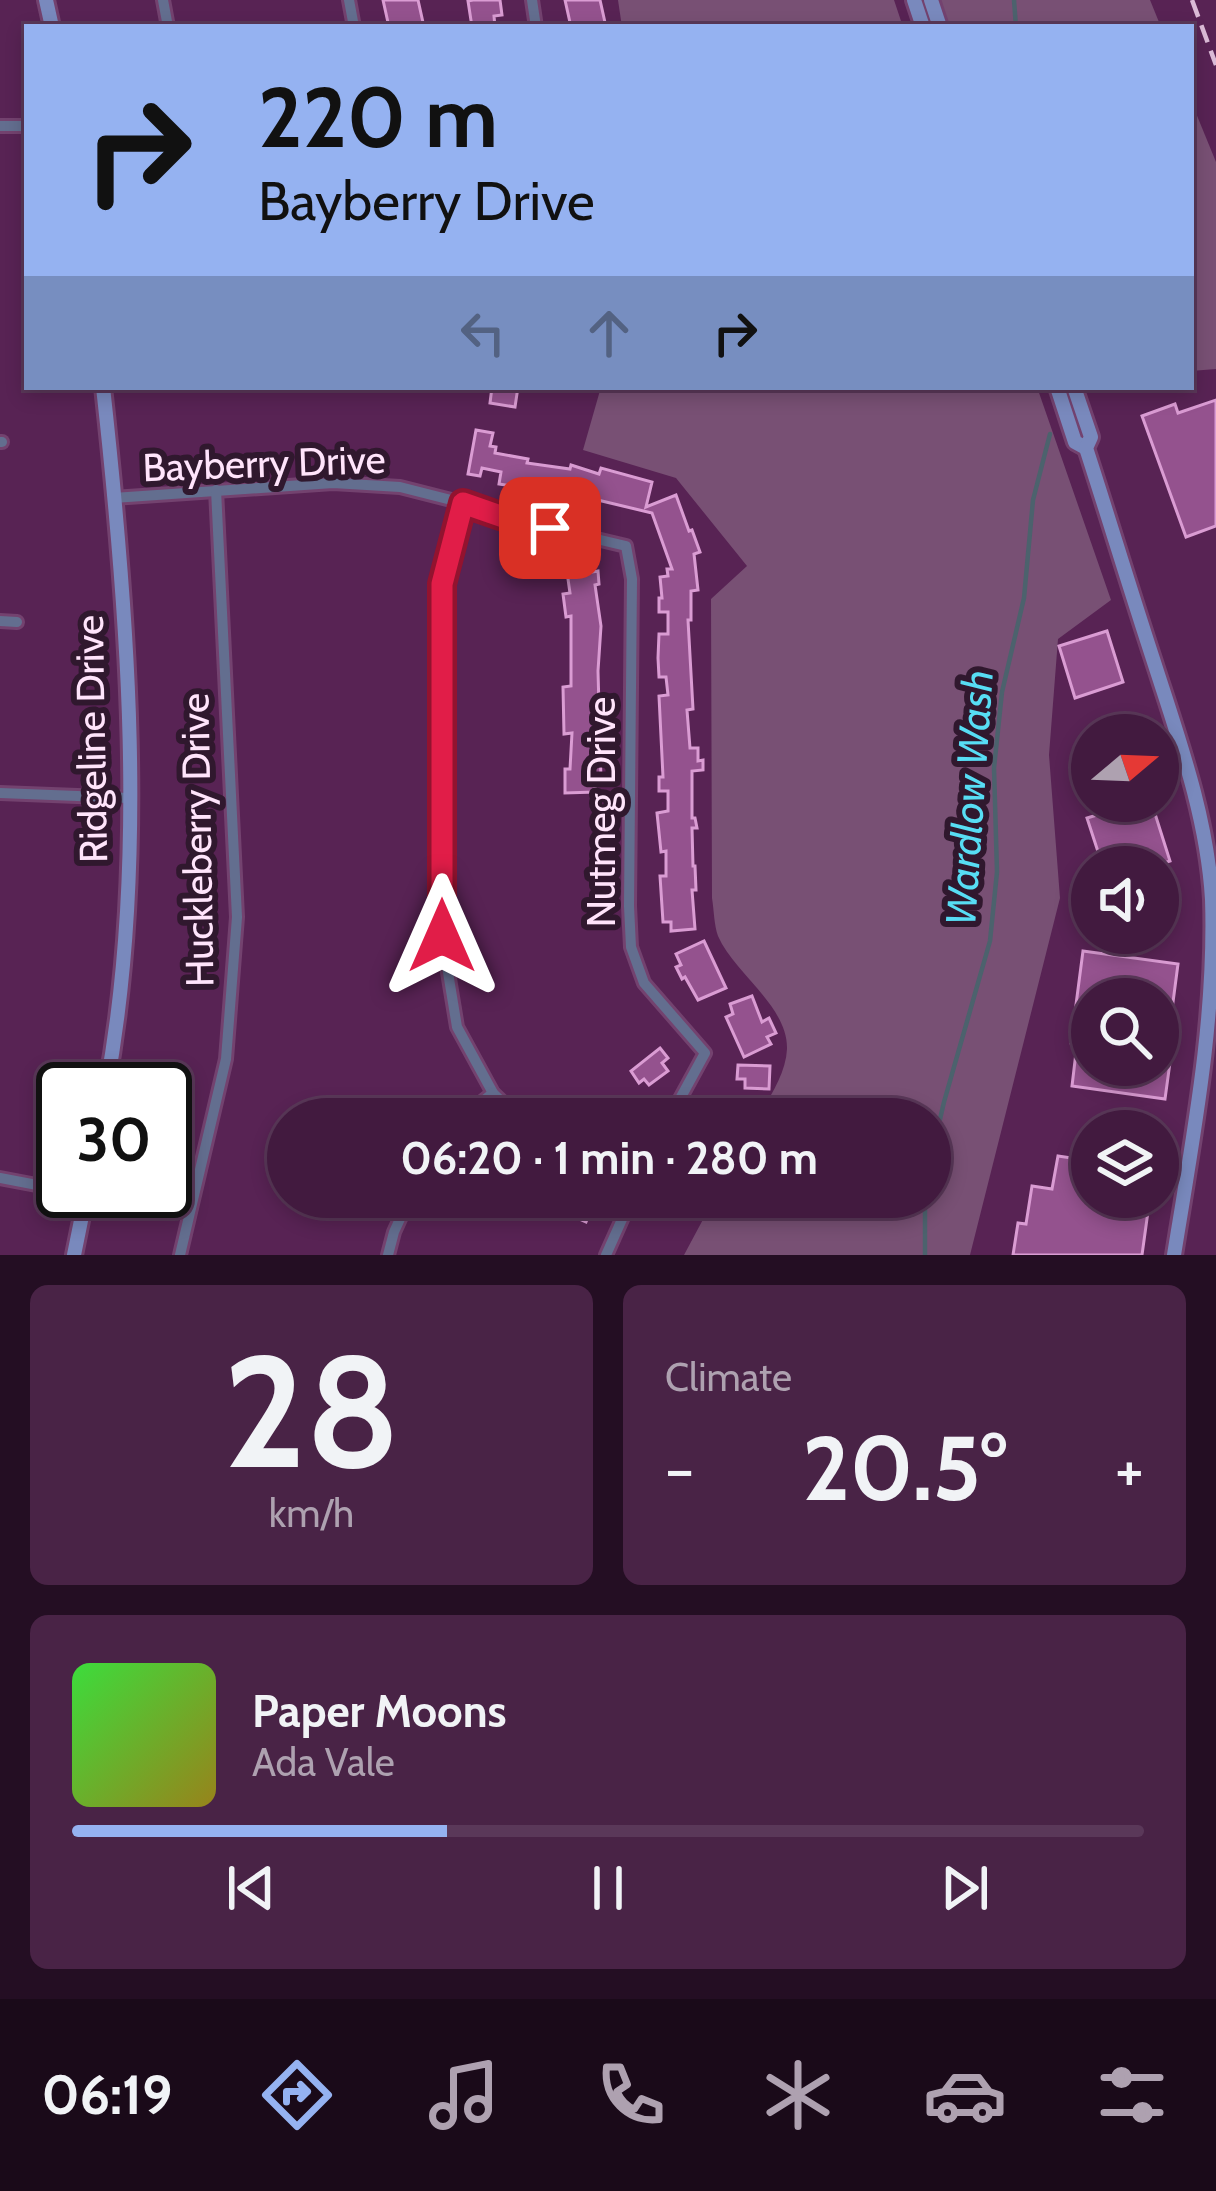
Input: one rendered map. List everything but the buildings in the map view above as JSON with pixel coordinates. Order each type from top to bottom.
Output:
[{"type":"street","name":"Ridgeline Drive","points":[[103,390],[127,665],[129,798],[123,945],[109,1062]]},
{"type":"street","points":[[1058,390],[1075,442],[1086,448]]},
{"type":"street","points":[[1075,390],[1091,437],[1086,448],[1184,754],[1204,836],[1212,895],[1206,1057],[1174,1255]]},
{"type":"street","name":"Bayberry Drive","points":[[113,499],[333,483],[400,487],[512,520],[626,546]]},
{"type":"street","name":"Huckleberry Drive","points":[[180,1255],[226,1059],[237,917],[215,490]]},
{"type":"street","points":[[463,503],[442,584],[442,936],[457,1027],[498,1098]]},
{"type":"street","name":"Nutmeg Drive","points":[[626,546],[632,579],[631,947],[644,983],[705,1054],[681,1098]]},
{"type":"street","points":[[0,620],[17,622]]},
{"type":"street","points":[[0,793],[129,798]]},
{"type":"street","points":[[487,1098],[493,1093]]},
{"type":"street","points":[[0,1178],[36,1185]]},
{"type":"street","points":[[74,1255],[82,1218]]},
{"type":"street","points":[[388,1255],[400,1218]]},
{"type":"street","points":[[606,1255],[623,1218]]},
{"type":"shaded area","points":[[618,0],[894,0],[902,24],[622,24]]},
{"type":"shaded area","points":[[940,0],[1150,0],[1160,24],[949,24]]},
{"type":"shaded area","points":[[1194,108],[1216,162],[1216,369],[1194,371]]},
{"type":"shaded area","points":[[600,390],[1038,390],[1111,600],[1058,639],[1049,755],[1060,898],[970,1255],[684,1255],[704,1218],[951,1218],[951,1098],[769,1098],[784,1068],[785,1033],[770,1004],[718,936],[712,898],[711,599],[747,566],[676,478],[583,450]]},
{"type":"waterway","name":"Wardlow Wash","points":[[1014,0],[1016,24]]},
{"type":"waterway","name":"Wardlow Wash","points":[[945,1098],[990,941],[997,872],[994,768],[1002,692],[1024,598],[1033,500],[1050,434]]},
{"type":"waterway","name":"Wardlow Wash","points":[[925,1218],[925,1255]]},
{"type":"railway","points":[[1192,0],[1216,65]]},
{"type":"route","points":[[442,936],[442,584],[458,519],[463,503],[550,528]]}]
